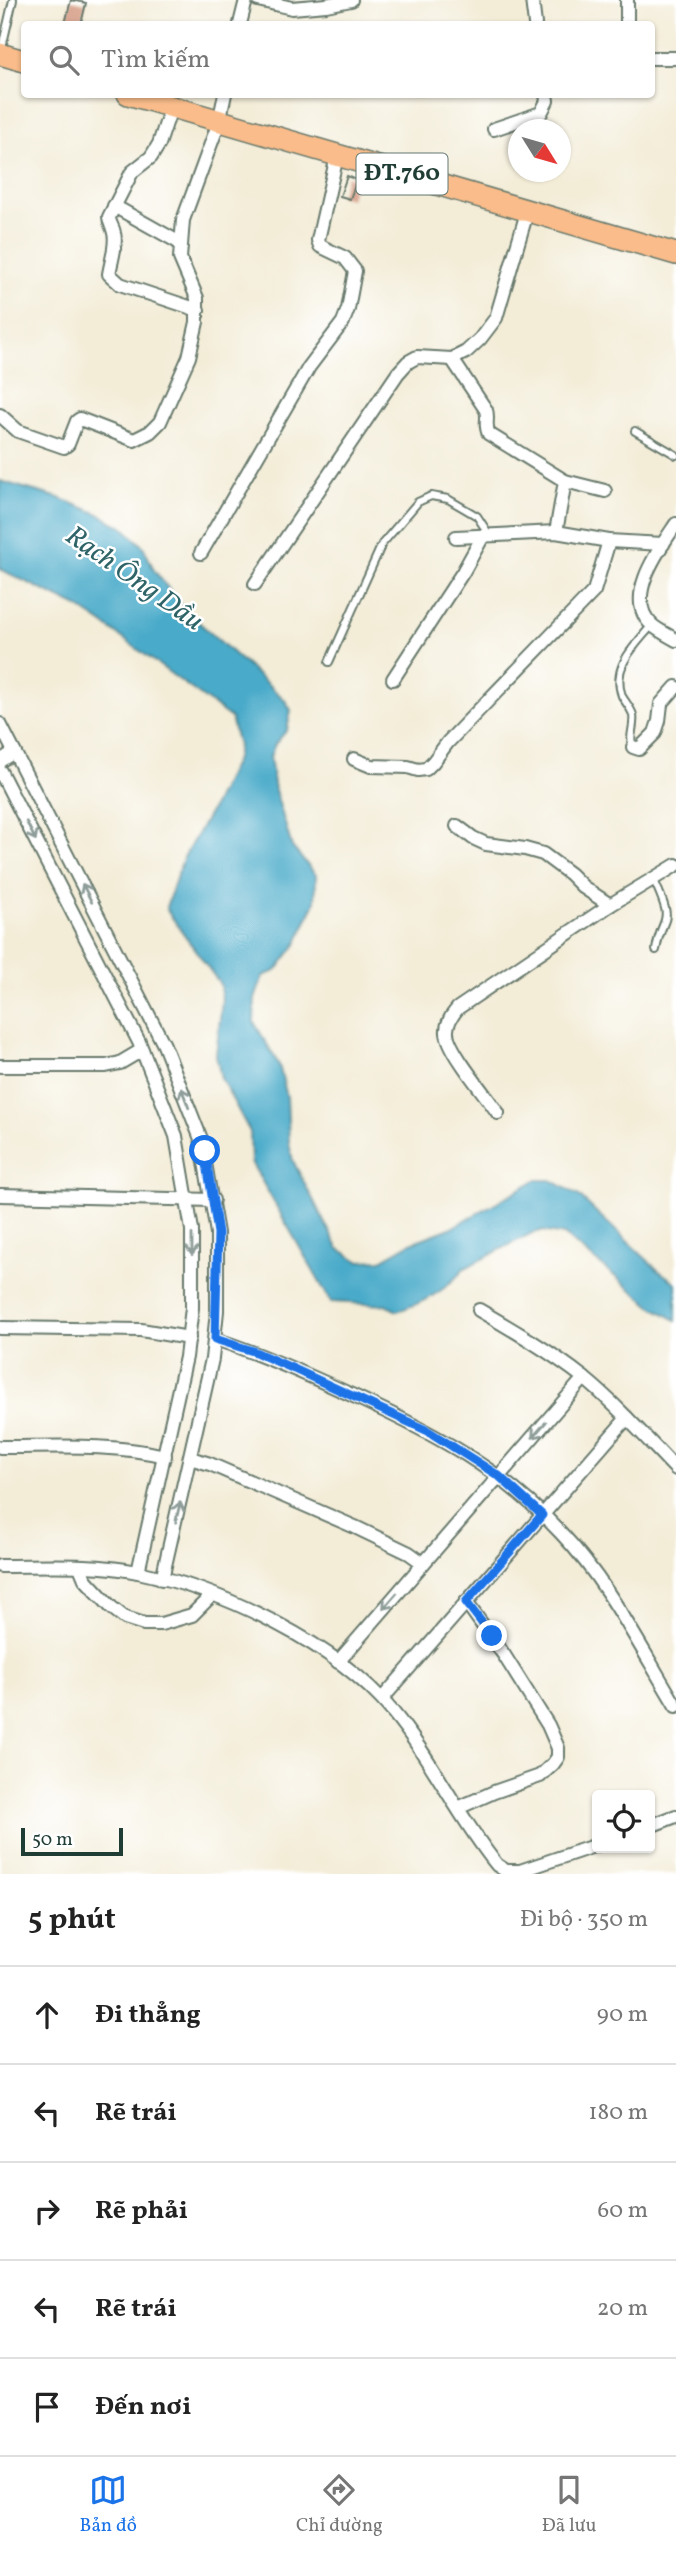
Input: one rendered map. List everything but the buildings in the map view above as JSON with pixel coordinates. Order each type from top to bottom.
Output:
[{"type":"main road","points":[[0,54],[21,60]]},
{"type":"main road","name":"ĐT.760","points":[[141,98],[676,254]]},
{"type":"street","points":[[241,21],[246,0]]},
{"type":"street","points":[[258,0],[292,8],[351,0]]},
{"type":"street","points":[[532,0],[536,21]]},
{"type":"street","points":[[626,21],[628,0]]},
{"type":"street","points":[[655,58],[676,58]]},
{"type":"street","points":[[0,415],[18,431],[64,447],[80,419],[134,440],[160,422],[189,357],[198,310],[197,298],[180,258],[183,220],[219,121],[224,98]]},
{"type":"street","points":[[494,129],[541,113],[547,98]]},
{"type":"street","points":[[172,108],[159,144],[151,157],[132,172],[109,216],[109,225],[115,236],[109,274],[120,284],[198,310]]},
{"type":"street","points":[[201,553],[309,367],[343,322],[348,309],[355,271],[345,258],[320,246],[318,240],[337,156]]},
{"type":"street","points":[[114,206],[180,243]]},
{"type":"street","points":[[255,584],[398,373],[408,362],[417,358],[452,359],[466,352],[496,318],[528,209]]},
{"type":"street","points":[[452,359],[486,410],[488,416],[485,427],[489,434],[565,481],[605,491]]},
{"type":"street","points":[[556,531],[565,481]]},
{"type":"street","points":[[676,524],[652,561],[643,584],[643,612],[652,625],[676,640]]},
{"type":"street","points":[[456,537],[556,531],[609,541],[663,544]]},
{"type":"street","points":[[393,679],[486,535]]},
{"type":"street","points":[[354,759],[371,766],[408,767],[418,771],[426,769],[448,742],[594,591],[609,541]]},
{"type":"street","points":[[633,747],[639,749],[655,733],[661,704],[676,687]]},
{"type":"street","points":[[0,724],[164,1045],[201,1139],[213,1200],[218,1239],[215,1339],[162,1579]]},
{"type":"street","points":[[0,761],[14,752]]},
{"type":"street","points":[[0,771],[142,1050],[176,1136],[188,1200],[192,1237],[189,1338],[138,1572]]},
{"type":"street","points":[[457,826],[486,844],[543,854],[610,905]]},
{"type":"street","points":[[498,1112],[456,1053],[447,1033],[450,1018],[458,1008],[610,905],[676,865]]},
{"type":"street","points":[[0,1066],[106,1066],[120,1063],[142,1050]]},
{"type":"street","points":[[0,1195],[213,1200]]},
{"type":"street","points":[[479,1310],[584,1378],[676,1469]]},
{"type":"street","points":[[0,1328],[141,1330],[189,1338]]},
{"type":"street","points":[[215,1339],[284,1364],[419,1427],[454,1445],[499,1476],[577,1551],[610,1598],[676,1706]]},
{"type":"street","points":[[338,1662],[584,1378]]},
{"type":"street","points":[[382,1699],[627,1418]]},
{"type":"street","points":[[0,1447],[105,1447],[136,1449],[165,1456]]},
{"type":"street","points":[[190,1458],[210,1464],[344,1523],[409,1553],[423,1563]]},
{"type":"street","points":[[0,1566],[80,1567],[138,1572],[212,1595],[263,1616],[338,1662],[382,1699],[402,1724],[497,1865],[506,1871],[520,1871],[592,1847]]},
{"type":"street","points":[[80,1567],[85,1579],[111,1607],[125,1618],[144,1624],[178,1621],[192,1615],[212,1595]]},
{"type":"street","points":[[458,1808],[540,1776],[558,1757],[558,1748],[548,1725],[498,1646],[466,1602]]},
{"type":"street","points":[[655,1824],[676,1816]]},
{"type":"lane","points":[[0,54],[13,0]]},
{"type":"lane","points":[[635,430],[676,455]]},
{"type":"lane","points":[[329,662],[382,544],[418,502],[431,496],[448,499],[477,516],[486,535]]},
{"type":"lane","points":[[633,747],[630,739],[633,714],[622,696],[619,681],[621,668],[626,656],[652,625]]},
{"type":"lane","points":[[654,880],[668,897],[673,913],[672,921],[656,950]]},
{"type":"water","name":"Rạch Ông Dầu","points":[[0,481],[59,498],[99,514],[124,528],[143,546],[154,570],[184,609],[284,699],[291,710],[287,730],[275,744],[270,757],[275,790],[292,847],[316,875],[315,902],[297,943],[276,971],[263,976],[255,999],[254,1022],[279,1065],[287,1097],[289,1143],[293,1161],[338,1248],[359,1261],[381,1260],[411,1243],[453,1227],[536,1180],[551,1180],[578,1195],[658,1270],[676,1283],[676,1320],[654,1308],[564,1235],[542,1231],[532,1233],[463,1269],[442,1290],[406,1308],[397,1311],[386,1305],[331,1302],[251,1162],[250,1132],[221,1078],[216,1055],[222,1001],[220,984],[166,907],[183,859],[236,759],[238,746],[231,718],[78,607],[0,569]]},
{"type":"route","points":[[205,1151],[218,1233],[215,1339],[253,1351],[428,1431],[499,1476],[542,1515],[466,1602],[492,1636]]}]
